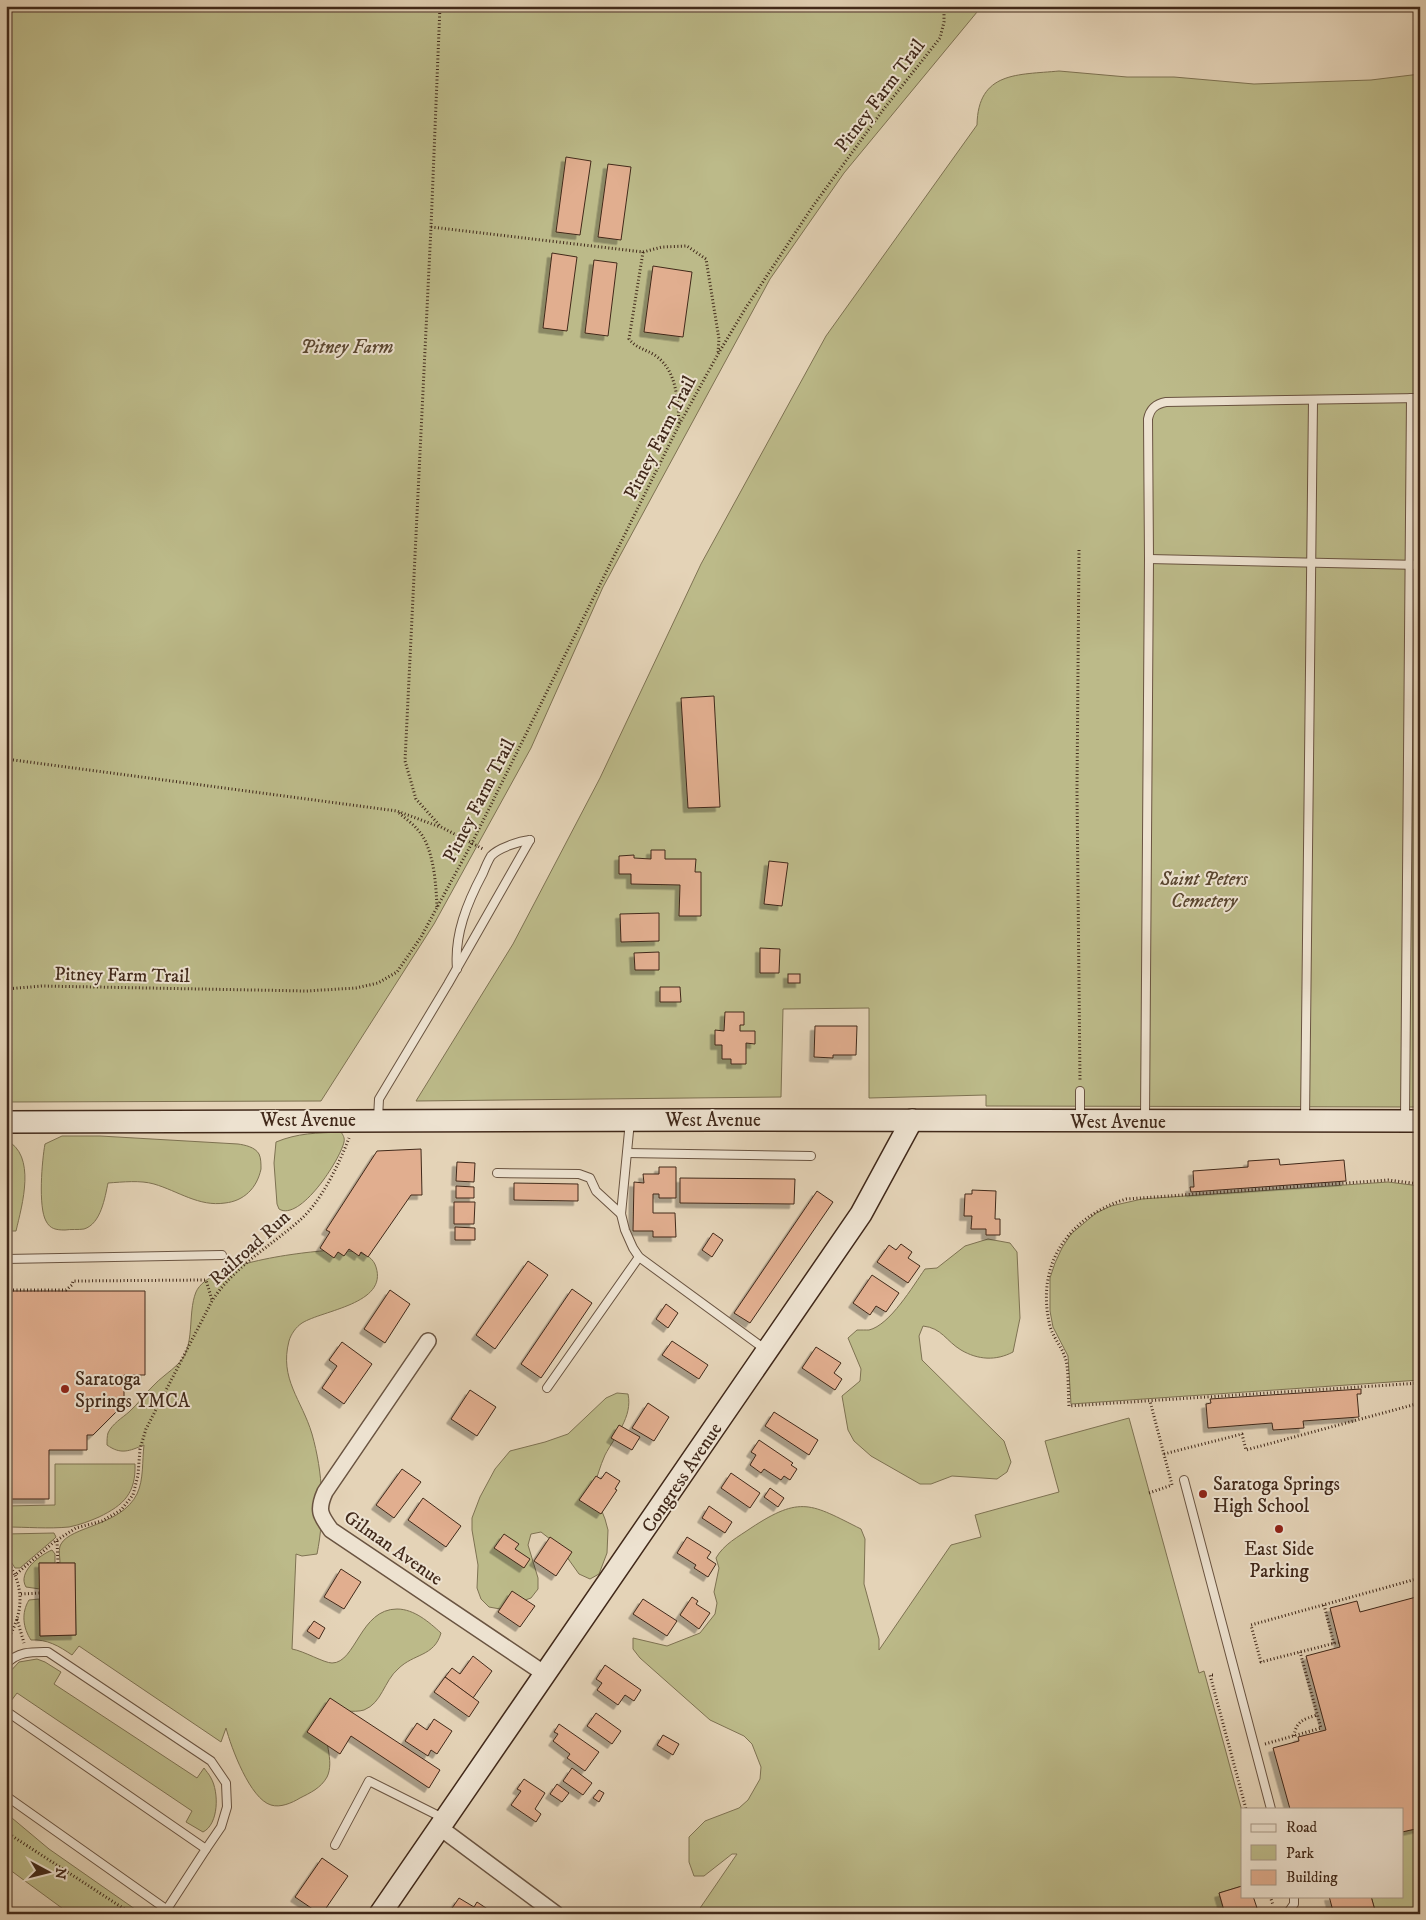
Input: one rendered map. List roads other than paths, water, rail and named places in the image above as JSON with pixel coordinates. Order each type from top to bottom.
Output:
[{"type":"street","name":"West Avenue","points":[[6,1122],[630,1118],[1412,1121]]},
{"type":"street","name":"Congress Avenue","points":[[380,1914],[861,1214],[912,1120]]},
{"type":"street","name":"Gilman Avenue","points":[[428,1342],[325,1492],[319,1505],[322,1518],[331,1530],[545,1674]]},
{"type":"street","points":[[442,1823],[556,1914]]},
{"type":"lane","points":[[1411,398],[1409,564],[1412,1121]]},
{"type":"lane","points":[[1144,1121],[1149,413],[1153,407],[1166,402],[1420,398]]},
{"type":"lane","points":[[1305,1121],[1313,400]]},
{"type":"lane","points":[[1149,559],[1420,565]]},
{"type":"lane","points":[[378,1119],[379,1099],[457,969],[530,840],[519,840],[492,854],[471,896],[459,933],[456,958],[457,969]]},
{"type":"lane","points":[[1080,1092],[1080,1121]]},
{"type":"lane","points":[[630,1118],[621,1214],[633,1248],[640,1257],[767,1351]]},
{"type":"lane","points":[[627,1153],[812,1156]]},
{"type":"lane","points":[[497,1172],[579,1174],[590,1178],[596,1192],[621,1214]]},
{"type":"lane","points":[[6,1258],[222,1255]]},
{"type":"lane","points":[[547,1388],[640,1257]]},
{"type":"lane","points":[[1184,1480],[1271,1808]]},
{"type":"lane","points":[[6,1664],[11,1659],[25,1652],[48,1652],[210,1761],[226,1783],[227,1807],[221,1827],[206,1849],[170,1912],[6,1796]]},
{"type":"lane","points":[[6,1711],[206,1849]]},
{"type":"lane","points":[[335,1845],[368,1781],[442,1823]]},
{"type":"lane","points":[[1287,1914],[1294,1904],[1294,1898]]},
{"type":"place","name":"Saratoga Springs YMCA","points":[[65,1389]]},
{"type":"place","name":"Saratoga Springs High School","points":[[1203,1494]]},
{"type":"place","name":"East Side Parking","points":[[1279,1529]]},
{"type":"park label","name":"Pitney Farm","points":[[347,346]]},
{"type":"park label","name":"Saint Peters Cemetery","points":[[1204,889]]}]
